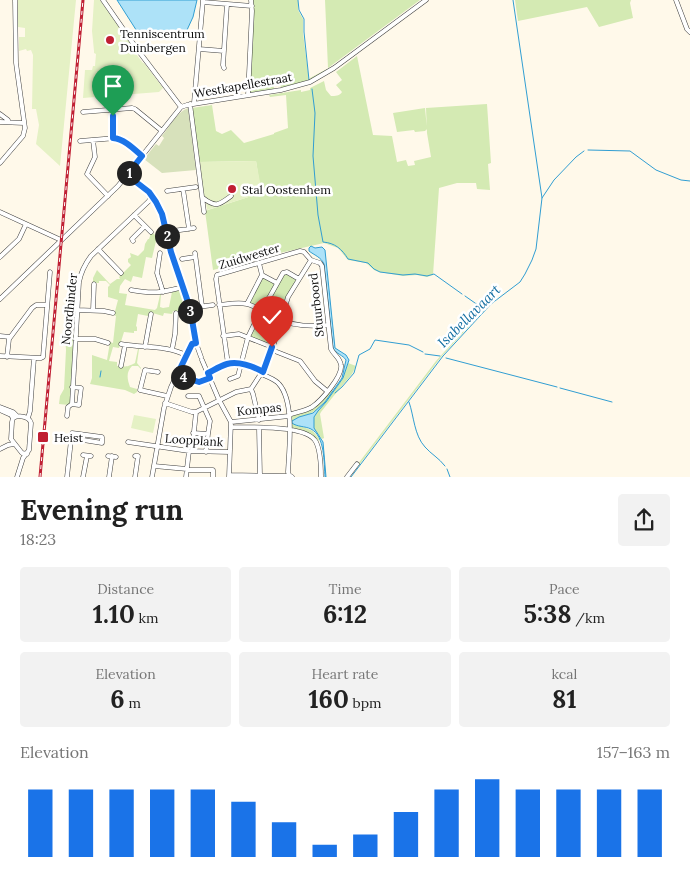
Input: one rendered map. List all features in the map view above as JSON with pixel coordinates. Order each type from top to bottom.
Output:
[{"type":"street","points":[[0,163],[23,136],[25,128],[16,64],[15,0]]},
{"type":"street","points":[[103,0],[181,107]]},
{"type":"street","points":[[248,95],[252,0]]},
{"type":"street","name":"Westkapellestraat","points":[[0,299],[118,186],[181,107],[291,88],[310,82],[338,66],[426,0]]},
{"type":"street","points":[[676,0],[687,29],[690,32]]},
{"type":"street","points":[[204,212],[192,104],[203,1],[252,6]]},
{"type":"street","points":[[224,68],[227,4]]},
{"type":"street","points":[[199,49],[224,51]]},
{"type":"street","points":[[83,112],[135,109],[162,131]]},
{"type":"street","points":[[112,110],[113,138]]},
{"type":"street","points":[[0,114],[8,122]]},
{"type":"street","points":[[0,122],[24,123]]},
{"type":"street","points":[[80,141],[116,138],[142,156]]},
{"type":"street","points":[[93,140],[95,157],[87,174],[108,196]]},
{"type":"street","points":[[127,175],[151,195],[162,214],[171,252],[190,308],[196,343],[209,376],[219,400],[231,425],[229,476],[290,476],[289,416],[284,391],[276,381],[253,366],[240,364],[228,364],[209,376],[199,382],[177,375]]},
{"type":"street","points":[[167,191],[196,187]]},
{"type":"street","points":[[183,190],[189,229]]},
{"type":"street","name":"Noordhinder","points":[[67,416],[68,407],[72,404],[81,272],[88,260],[98,249],[149,201],[151,195]]},
{"type":"street","points":[[202,198],[215,205],[222,203],[231,196]]},
{"type":"street","points":[[149,201],[156,202]]},
{"type":"street","points":[[0,212],[61,240]]},
{"type":"street","points":[[134,215],[151,232]]},
{"type":"street","points":[[0,257],[19,240],[26,224]]},
{"type":"street","points":[[133,241],[132,239],[145,226]]},
{"type":"street","points":[[166,232],[194,228]]},
{"type":"street","points":[[98,249],[121,273]]},
{"type":"street","name":"Zuidwester","points":[[228,364],[219,305],[217,275],[300,251],[304,252],[311,260]]},
{"type":"street","points":[[160,253],[157,273],[163,292]]},
{"type":"street","points":[[182,259],[195,255],[202,306]]},
{"type":"street","points":[[165,403],[196,412],[236,392],[251,389],[262,373],[288,297],[311,260]]},
{"type":"street","name":"Stuurboord","points":[[289,416],[311,408],[340,375],[342,368],[340,361],[331,349],[322,266],[320,263],[311,260]]},
{"type":"street","points":[[247,304],[262,275],[260,263]]},
{"type":"street","points":[[3,356],[43,357],[50,272]]},
{"type":"street","points":[[230,378],[238,376],[248,337],[261,310],[283,273],[287,272],[299,279]]},
{"type":"street","points":[[262,275],[277,283]]},
{"type":"street","points":[[93,310],[94,284]]},
{"type":"street","points":[[131,290],[153,293],[183,287]]},
{"type":"street","points":[[0,364],[8,339],[34,306],[38,304],[47,305]]},
{"type":"street","points":[[219,305],[247,304],[281,320],[295,324],[306,326],[328,325]]},
{"type":"street","points":[[190,308],[213,305]]},
{"type":"street","points":[[77,310],[113,313]]},
{"type":"street","points":[[172,350],[176,313]]},
{"type":"street","points":[[145,347],[152,314]]},
{"type":"street","points":[[224,336],[237,334],[248,337],[300,361],[314,380],[327,391]]},
{"type":"street","points":[[0,336],[10,337]]},
{"type":"street","points":[[75,339],[95,340],[108,344]]},
{"type":"street","points":[[152,477],[166,396],[174,374],[189,352],[192,344],[196,343]]},
{"type":"street","points":[[121,366],[123,345],[172,350],[186,355]]},
{"type":"street","points":[[166,396],[186,355]]},
{"type":"street","points":[[28,418],[34,358]]},
{"type":"street","points":[[158,372],[145,370],[140,390],[166,396]]},
{"type":"street","name":"Noordhinder","points":[[72,387],[80,387],[81,389],[79,405],[72,404]]},
{"type":"street","points":[[251,389],[254,394],[258,420]]},
{"type":"street","points":[[188,396],[199,396],[210,421],[206,452]]},
{"type":"street","points":[[0,408],[15,417],[28,418]]},
{"type":"street","points":[[186,477],[196,412]]},
{"type":"street","name":"Kompas","points":[[231,425],[289,416]]},
{"type":"street","points":[[8,445],[11,439],[12,422],[15,417]]},
{"type":"street","points":[[17,477],[24,455],[29,450],[31,420],[28,418]]},
{"type":"street","points":[[231,425],[290,429],[305,433],[316,442],[322,477]]},
{"type":"street","points":[[259,428],[260,476]]},
{"type":"street","points":[[67,477],[71,438],[72,433],[102,437],[102,443],[71,438]]},
{"type":"street","points":[[194,433],[208,434]]},
{"type":"street","points":[[11,439],[24,455]]},
{"type":"street","name":"Loopplank","points":[[128,442],[190,451],[230,452]]},
{"type":"street","points":[[0,449],[14,444]]},
{"type":"street","points":[[84,477],[87,456]]},
{"type":"street","points":[[109,477],[112,456]]},
{"type":"street","points":[[135,477],[138,456]]},
{"type":"street","points":[[347,477],[357,464]]},
{"type":"street","points":[[154,466],[213,470],[213,477]]},
{"type":"green space","points":[[18,0],[76,0],[60,166],[36,144],[39,125],[36,109],[32,109],[33,55],[31,50],[19,51],[19,37],[25,37],[25,28],[18,27]]},
{"type":"green space","name":"Tenniscentrum Duinbergen","points":[[94,0],[100,0],[136,54],[163,88],[159,92],[83,98],[85,70],[92,70],[93,66],[95,66],[96,54],[94,53],[92,31]]},
{"type":"green space","points":[[253,0],[298,0],[298,10],[303,19],[309,80],[327,69],[328,71],[306,82],[281,89],[280,77],[273,78],[274,90],[251,93]]},
{"type":"green space","points":[[325,0],[420,0],[328,68]]},
{"type":"green space","points":[[515,0],[631,0],[633,18],[599,27],[587,7],[518,21]]},
{"type":"green space","points":[[357,56],[373,135],[392,136],[397,162],[406,160],[408,166],[415,165],[414,161],[431,157],[427,133],[426,108],[487,104],[491,163],[488,164],[490,190],[477,189],[476,183],[457,183],[439,188],[433,275],[427,277],[417,275],[403,276],[379,272],[366,263],[348,260],[338,248],[324,243],[213,270],[205,211],[261,193],[256,161],[199,162],[192,108],[212,105],[216,131],[222,134],[231,130],[244,143],[274,134],[288,128],[286,95],[270,97],[269,95],[310,90],[310,88],[324,81],[326,90],[331,96],[339,95],[342,92],[336,85],[342,80],[336,72]]},
{"type":"green space","points":[[188,108],[196,170],[162,173],[144,159],[156,144],[159,146],[164,138],[162,136],[177,116]]},
{"type":"green space","points":[[425,108],[427,129],[425,131],[397,132],[393,113]]},
{"type":"green space","name":"Stal Oostenhem","points":[[256,161],[262,193],[207,210],[204,200],[200,162]]},
{"type":"green space","points":[[152,232],[157,237],[164,233],[166,242],[156,241],[152,258],[146,257],[142,278],[133,276],[131,282],[125,279],[120,286],[119,293],[127,294],[125,305],[155,310],[161,294],[160,307],[169,307],[172,292],[180,290],[187,309],[181,308],[177,312],[173,311],[172,314],[164,313],[163,316],[149,312],[148,316],[138,314],[137,331],[134,331],[134,333],[124,332],[119,348],[113,347],[109,361],[117,362],[117,366],[122,367],[135,363],[139,349],[137,363],[141,369],[138,366],[132,366],[128,376],[130,387],[137,389],[137,392],[134,394],[125,390],[90,384],[92,378],[92,355],[107,360],[110,342],[113,343],[116,316],[114,315],[118,300],[108,297],[108,287],[110,285],[106,281],[93,283],[93,278],[97,270],[110,284],[120,279],[119,277],[131,265],[128,262],[128,259],[131,257],[130,253],[138,256],[144,250],[145,244]]},
{"type":"green space","points":[[284,274],[296,280],[278,318],[250,303],[263,277],[277,285]]},
{"type":"green space","points":[[483,309],[441,357],[350,477],[348,477],[436,361]]},
{"type":"green space","points":[[261,313],[278,322],[272,345],[250,336]]},
{"type":"green space","points":[[65,336],[74,336],[69,405],[59,404],[60,396],[64,389]]},
{"type":"green space","points":[[348,363],[356,366],[352,374],[320,414],[324,438],[322,439],[314,429],[313,424],[316,414],[332,392],[317,410],[299,417],[294,423],[313,431],[320,440],[317,441],[305,432],[293,428],[291,416],[305,411],[331,389],[333,392],[343,378]]},
{"type":"green space","points":[[134,415],[156,419],[153,433],[131,428]]},
{"type":"water","points":[[117,0],[197,0],[193,17],[187,30],[179,35],[143,38]]},
{"type":"water","points":[[311,246],[315,248],[322,247],[325,250],[335,348],[346,355],[349,360],[343,378],[314,417],[314,428],[323,442],[326,477],[323,450],[316,432],[292,423],[292,421],[299,417],[313,413],[325,402],[342,378],[346,360],[333,348],[324,264],[309,251]]},
{"type":"waterway","points":[[298,0],[299,10],[304,19],[309,80]]},
{"type":"waterway","name":"Isabellavaart","points":[[351,477],[443,356],[491,304],[520,282],[536,249],[542,198],[513,0]]},
{"type":"waterway","points":[[312,89],[315,113],[313,156],[318,215],[323,242],[338,247],[348,259],[368,263],[380,272],[427,276],[434,274],[462,294]]},
{"type":"waterway","points":[[588,150],[630,151],[656,170],[681,180],[690,181]]},
{"type":"waterway","points":[[542,198],[554,180],[584,151]]},
{"type":"waterway","points":[[465,296],[485,310]]},
{"type":"waterway","points":[[335,393],[354,373],[359,355],[370,349],[375,340],[409,345],[423,352]]},
{"type":"waterway","points":[[425,354],[440,356]]},
{"type":"waterway","points":[[446,358],[557,387]]},
{"type":"waterway","points":[[100,377],[101,371]]},
{"type":"waterway","points":[[560,388],[612,402]]},
{"type":"waterway","points":[[409,402],[416,431],[421,442],[445,466]]},
{"type":"waterway","points":[[447,469],[450,477]]},
{"type":"railway","points":[[40,477],[83,0]]},
{"type":"place","name":"Tenniscentrum Duinbergen","points":[[110,40]]},
{"type":"place","name":"Stal Oostenhem","points":[[232,189]]},
{"type":"place","name":"Heist","points":[[43,437]]},
{"type":"route","points":[[113,116],[113,138],[124,142],[142,156],[127,175],[149,192],[162,214],[171,252],[192,318],[196,343],[192,344],[177,375],[199,382],[210,378],[208,373],[228,364],[253,366],[263,372],[272,347]]}]
